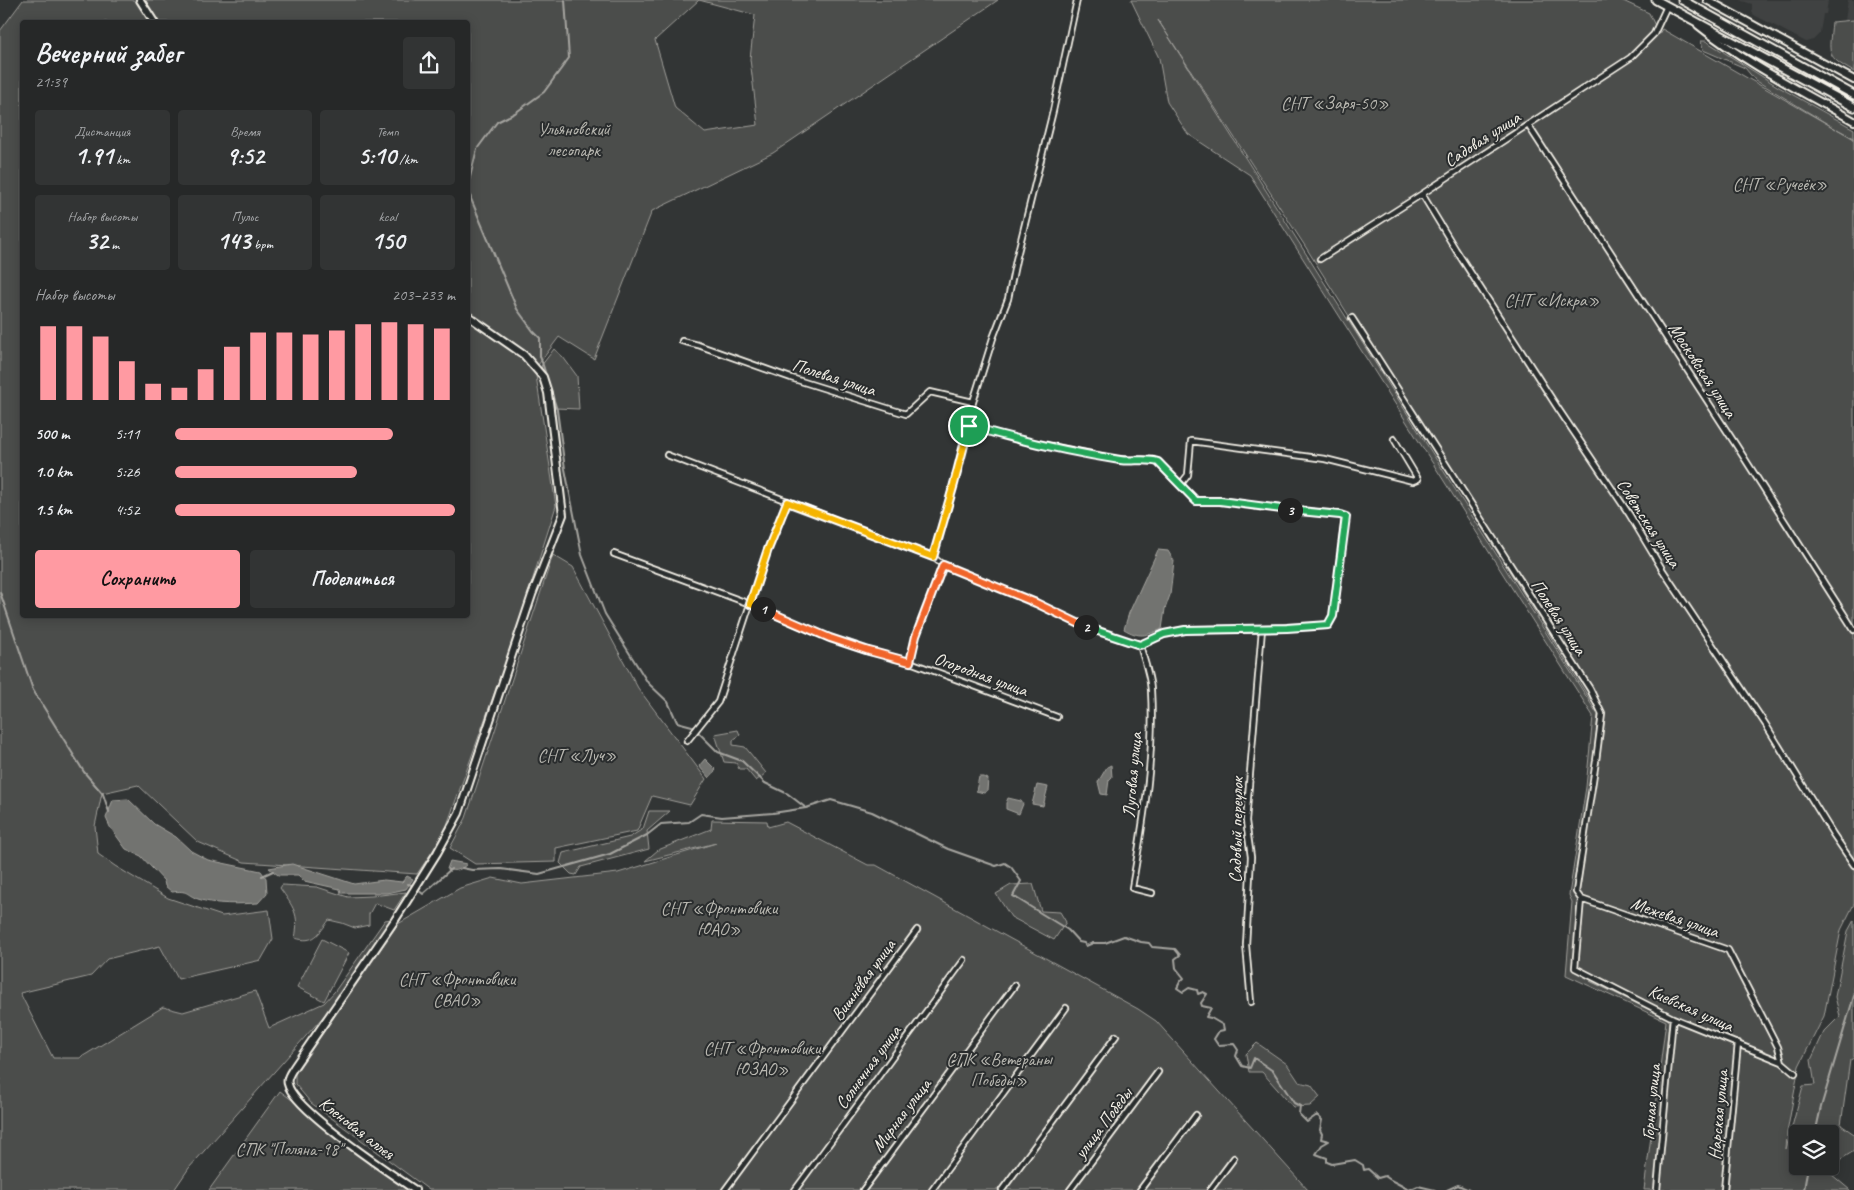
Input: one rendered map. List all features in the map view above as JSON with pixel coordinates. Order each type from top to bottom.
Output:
[{"type":"main road","points":[[1656,0],[1854,108]]},
{"type":"main road","points":[[1682,0],[1854,95]]},
{"type":"street","points":[[140,0],[153,20]]},
{"type":"street","points":[[933,557],[969,426],[973,402],[993,338],[1008,299],[1077,0]]},
{"type":"street","points":[[1707,0],[1854,80]]},
{"type":"street","name":"Садовая улица","points":[[1320,258],[1422,194],[1630,58],[1654,34],[1668,6]]},
{"type":"street","points":[[1691,19],[1755,64],[1854,121]]},
{"type":"street","name":"Московская улица","points":[[1528,125],[1854,630]]},
{"type":"street","name":"Советская улица","points":[[1422,194],[1559,410],[1629,514],[1662,569],[1766,726],[1854,865]]},
{"type":"street","name":"Кленовая аллея","points":[[415,1190],[323,1123],[303,1106],[290,1091],[287,1083],[294,1067],[395,920],[451,830],[459,813],[532,595],[562,515],[548,393],[543,377],[524,355],[470,317]]},
{"type":"street","name":"Полевая улица","points":[[1352,318],[1590,689],[1602,714],[1576,892],[1581,899],[1575,968]]},
{"type":"street","name":"Полевая улица","points":[[682,341],[906,414],[930,392],[973,402]]},
{"type":"street","points":[[667,455],[933,557],[943,565],[1036,603],[1081,625],[1140,645],[1164,634],[1185,630],[1262,629],[1328,625],[1333,616],[1346,517],[1220,501],[1196,501],[1158,462],[1153,460],[1122,460],[1019,440],[969,426]]},
{"type":"street","points":[[1181,484],[1188,475],[1191,441],[1325,458],[1414,481],[1418,478],[1394,439]]},
{"type":"street","points":[[686,741],[718,702],[767,552],[787,502]]},
{"type":"street","name":"Огородная улица","points":[[614,554],[750,604],[830,638],[910,662],[1057,717]]},
{"type":"street","points":[[910,662],[916,636],[943,565]]},
{"type":"street","name":"Садовый переулок","points":[[1251,1002],[1246,945],[1251,857],[1246,821],[1262,629]]},
{"type":"street","name":"Луговая улица","points":[[1140,645],[1151,688],[1151,746],[1145,804],[1132,888],[1152,893]]},
{"type":"street","name":"Межевая улица","points":[[1581,899],[1728,950],[1778,1047],[1782,1062]]},
{"type":"street","name":"Вишнёвая улица","points":[[725,1190],[917,930]]},
{"type":"street","name":"Солнечная улица","points":[[795,1190],[964,960]]},
{"type":"street","name":"Киевская улица","points":[[1575,968],[1673,1018],[1782,1062],[1795,1073]]},
{"type":"street","name":"Мирная улица","points":[[862,1190],[1015,985]]},
{"type":"street","points":[[932,1190],[1066,1008]]},
{"type":"street","name":"Горная улица","points":[[1657,1190],[1673,1018]]},
{"type":"street","points":[[1002,1190],[1116,1036]]},
{"type":"street","name":"Нарская улица","points":[[1724,1190],[1738,1043]]},
{"type":"street","name":"улица Победы","points":[[1070,1190],[1158,1072]]},
{"type":"street","points":[[1140,1190],[1196,1114]]},
{"type":"street","points":[[1210,1190],[1234,1158]]},
{"type":"shaded area","points":[[1739,0],[1828,0],[1826,14],[1823,14],[1820,33],[1813,40],[1806,42],[1754,15],[1752,4]]},
{"type":"shaded area","points":[[1848,0],[1854,0],[1854,20],[1845,21]]},
{"type":"shaded area","points":[[1158,550],[1168,551],[1174,561],[1170,595],[1165,609],[1162,629],[1147,634],[1134,634],[1124,629],[1129,613]]},
{"type":"shaded area","points":[[705,759],[716,770],[709,778],[699,766]]},
{"type":"shaded area","points":[[1111,765],[1112,777],[1109,780],[1107,795],[1101,794],[1098,782],[1107,767]]},
{"type":"shaded area","points":[[979,777],[988,779],[987,791],[984,793],[976,791]]},
{"type":"shaded area","points":[[1037,785],[1048,787],[1043,806],[1032,804]]},
{"type":"shaded area","points":[[1008,798],[1021,801],[1023,804],[1019,814],[1006,809]]},
{"type":"shaded area","points":[[128,799],[154,824],[176,837],[191,851],[208,860],[261,871],[266,878],[267,893],[258,903],[236,904],[212,902],[198,899],[184,892],[172,892],[141,856],[126,849],[110,827],[106,818],[113,800]]},
{"type":"shaded area","points":[[450,861],[467,864],[458,870],[450,870],[447,869]]},
{"type":"shaded area","points":[[292,864],[354,884],[384,880],[402,882],[407,876],[413,879],[406,889],[387,893],[341,893],[340,889],[304,881],[298,875],[278,875],[269,868]]},
{"type":"green space","name":"Ульяновский лесопарк","points":[[23,0],[699,0],[998,0],[773,153],[652,211],[594,359],[559,337],[535,369],[556,506],[512,644],[443,836],[417,874],[244,862],[198,842],[138,785],[102,793],[95,826],[98,854],[168,898],[222,916],[269,910],[273,939],[261,960],[178,979],[160,946],[107,959],[91,976],[20,993],[53,1058],[80,1058],[163,1007],[183,1012],[255,991],[269,1028],[324,1003],[335,991],[385,920],[391,919],[329,1010],[189,1168],[174,1190],[0,1190],[0,31]],"holes":[[[699,0],[755,15],[750,59],[758,125],[705,133],[675,108],[655,40]]]},
{"type":"green space","name":"СНТ «Искра»","points":[[1131,0],[1621,0],[1649,13],[1659,34],[1662,29],[1836,129],[1755,80],[1745,68],[1703,50],[1701,41],[1706,41],[1777,86],[1854,129],[1854,138],[1837,129],[1854,139],[1854,904],[1841,930],[1824,1016],[1799,1066],[1786,1149],[1789,1138],[1789,1175],[1832,1175],[1850,1190],[1644,1190],[1666,1021],[1566,975],[1572,902],[1569,895],[1586,787],[1593,716],[1250,175],[1188,134],[1167,102],[1159,58]],"holes":[[[1158,20],[1305,246],[1599,714],[1591,786],[1598,715]],[[1590,981],[1670,1018],[1665,1065],[1669,1019]]]},
{"type":"green space","points":[[1854,20],[1854,72],[1834,58],[1831,53],[1830,41],[1832,22]]},
{"type":"green space","points":[[554,349],[563,357],[577,376],[579,409],[555,408],[541,366]]},
{"type":"green space","name":"СНТ «Луч»","points":[[553,555],[573,567],[638,688],[706,779],[690,805],[652,796],[637,831],[556,848],[556,862],[475,864],[450,848],[466,818]]},
{"type":"green space","points":[[738,730],[740,735],[733,740],[733,745],[745,747],[766,773],[756,781],[746,769],[739,769],[736,763],[724,762],[715,734]]},
{"type":"green space","points":[[649,811],[670,811],[647,831],[649,849],[581,867],[576,875],[571,874],[560,863],[563,853],[630,837],[643,829]]},
{"type":"green space","points":[[712,820],[767,821],[768,827],[786,822],[868,865],[876,865],[1138,1009],[1156,1021],[1308,1190],[429,1190],[311,1103],[295,1084],[295,1074],[398,924],[460,888],[493,878],[522,884],[618,873],[716,843],[645,861],[658,850],[711,829]]},
{"type":"green space","points":[[1033,884],[1041,911],[1060,912],[1066,922],[1054,940],[1011,917],[996,894],[1011,885]]},
{"type":"green space","points":[[282,885],[317,887],[348,897],[406,892],[394,910],[375,903],[369,914],[369,925],[355,928],[329,920],[322,930],[311,939],[302,940],[295,938],[296,917],[292,906],[280,888]]},
{"type":"green space","name":"СНТ «Искра»","points":[[1854,920],[1854,1058],[1850,1060],[1841,1125],[1854,1134],[1854,1151],[1839,1160],[1839,1125],[1792,1125],[1803,1086],[1815,1085],[1811,1060],[1824,1032],[1840,1016],[1835,997],[1848,931]]},
{"type":"green space","points":[[322,939],[349,953],[324,1001],[297,987]]},
{"type":"green space","points":[[1257,1043],[1287,1064],[1299,1082],[1311,1085],[1320,1097],[1310,1106],[1293,1107],[1262,1072],[1249,1072],[1246,1054]]},
{"type":"green space","name":"СПК \"Поляна-98\"","points":[[280,1091],[412,1190],[209,1190]]},
{"type":"waterway","points":[[470,177],[477,149],[497,122],[515,113],[544,92],[569,58],[565,0]]},
{"type":"waterway","points":[[470,194],[517,309],[540,338],[540,356],[557,410],[565,469],[582,555],[605,614],[648,683],[668,702],[677,722],[692,726],[718,752],[742,761],[765,783],[788,794],[806,808]]},
{"type":"waterway","points":[[0,592],[33,690],[84,772],[103,794],[109,812]]},
{"type":"waterway","points":[[462,868],[472,870],[501,869],[539,874],[610,854],[647,835],[661,824],[689,822],[701,814],[722,817],[773,813],[806,808],[831,800],[872,812],[948,849],[996,866],[1005,863],[1011,867],[1021,881],[1013,896],[1068,930],[1079,942],[1084,943],[1086,946],[1093,943],[1105,943],[1124,936],[1149,943],[1152,947],[1175,949],[1180,955],[1175,959],[1176,968],[1184,978],[1177,988],[1183,992],[1189,988],[1197,990],[1198,994],[1203,992],[1207,994],[1201,1003],[1202,1006],[1211,1008],[1206,1017],[1223,1025],[1224,1030],[1219,1031],[1214,1039],[1218,1045],[1234,1044],[1238,1050],[1236,1056],[1242,1066],[1250,1068],[1254,1058],[1273,1071],[1294,1103],[1300,1106],[1299,1114],[1307,1122],[1317,1115],[1322,1120],[1321,1139],[1329,1141],[1322,1145],[1316,1154],[1327,1158],[1327,1162],[1332,1164],[1355,1160],[1363,1165],[1364,1170],[1368,1169],[1378,1178],[1385,1176],[1408,1190]]},
{"type":"waterway","points":[[418,890],[423,894],[451,869]]},
{"type":"waterway","points":[[262,876],[273,871]]},
{"type":"waterway","points":[[408,884],[412,885]]},
{"type":"waterway","points":[[1817,1125],[1854,996]]},
{"type":"waterway","points":[[1804,1190],[1806,1175]]},
{"type":"waterway","points":[[1447,1190],[1458,1185],[1469,1190]]},
{"type":"waterway","points":[[1409,1190],[1418,1186],[1435,1190]]},
{"type":"route","points":[[969,426],[1019,440],[1122,460],[1153,460],[1158,462],[1196,501],[1220,501],[1346,517],[1333,616],[1328,625],[1262,629],[1185,630],[1164,634],[1140,645],[1081,625],[1036,603],[943,565],[916,636],[910,662],[830,638],[750,604],[767,552],[787,502],[933,557],[969,426]]},
{"type":"park label","name":"СНТ «Заря-50»","points":[[1335,103]]},
{"type":"park label","name":"СНТ «Ручеёк»","points":[[1780,184]]},
{"type":"park label","name":"СНТ «Фронтовики ЮАО»","points":[[719,918]]},
{"type":"park label","name":"СНТ «Фронтовики СВАО»","points":[[457,990]]},
{"type":"park label","name":"СНТ «Фронтовики ЮЗАО»","points":[[762,1058]]},
{"type":"park label","name":"СПК «Ветераны Победы»","points":[[999,1069]]}]
